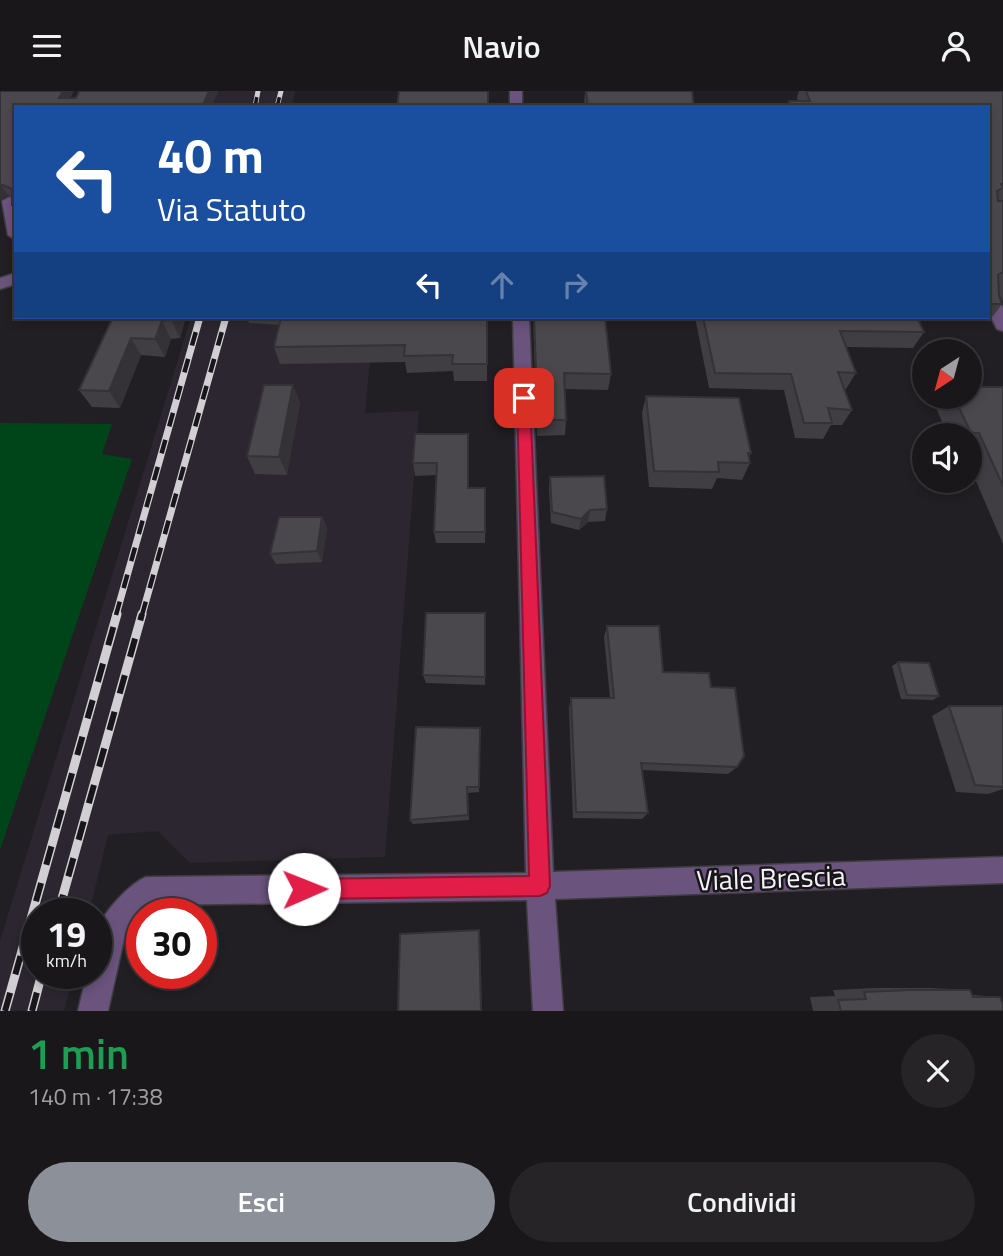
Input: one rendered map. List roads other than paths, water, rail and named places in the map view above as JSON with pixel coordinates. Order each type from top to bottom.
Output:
[{"type":"street","points":[[0,222],[13,196]]},
{"type":"street","points":[[990,299],[1003,325]]},
{"type":"street","points":[[521,319],[540,886],[548,1011]]},
{"type":"street","name":"Viale Brescia","points":[[93,1011],[111,932],[146,891],[540,886],[1003,870]]},
{"type":"railway","points":[[255,105],[258,91]]},
{"type":"railway","points":[[278,105],[281,91]]},
{"type":"railway","points":[[116,615],[199,319]]},
{"type":"railway","points":[[142,615],[225,319]]},
{"type":"railway","points":[[5,1011],[117,614]]},
{"type":"railway","points":[[62,898],[142,614]]},
{"type":"railway","points":[[32,1011],[38,989]]}]
